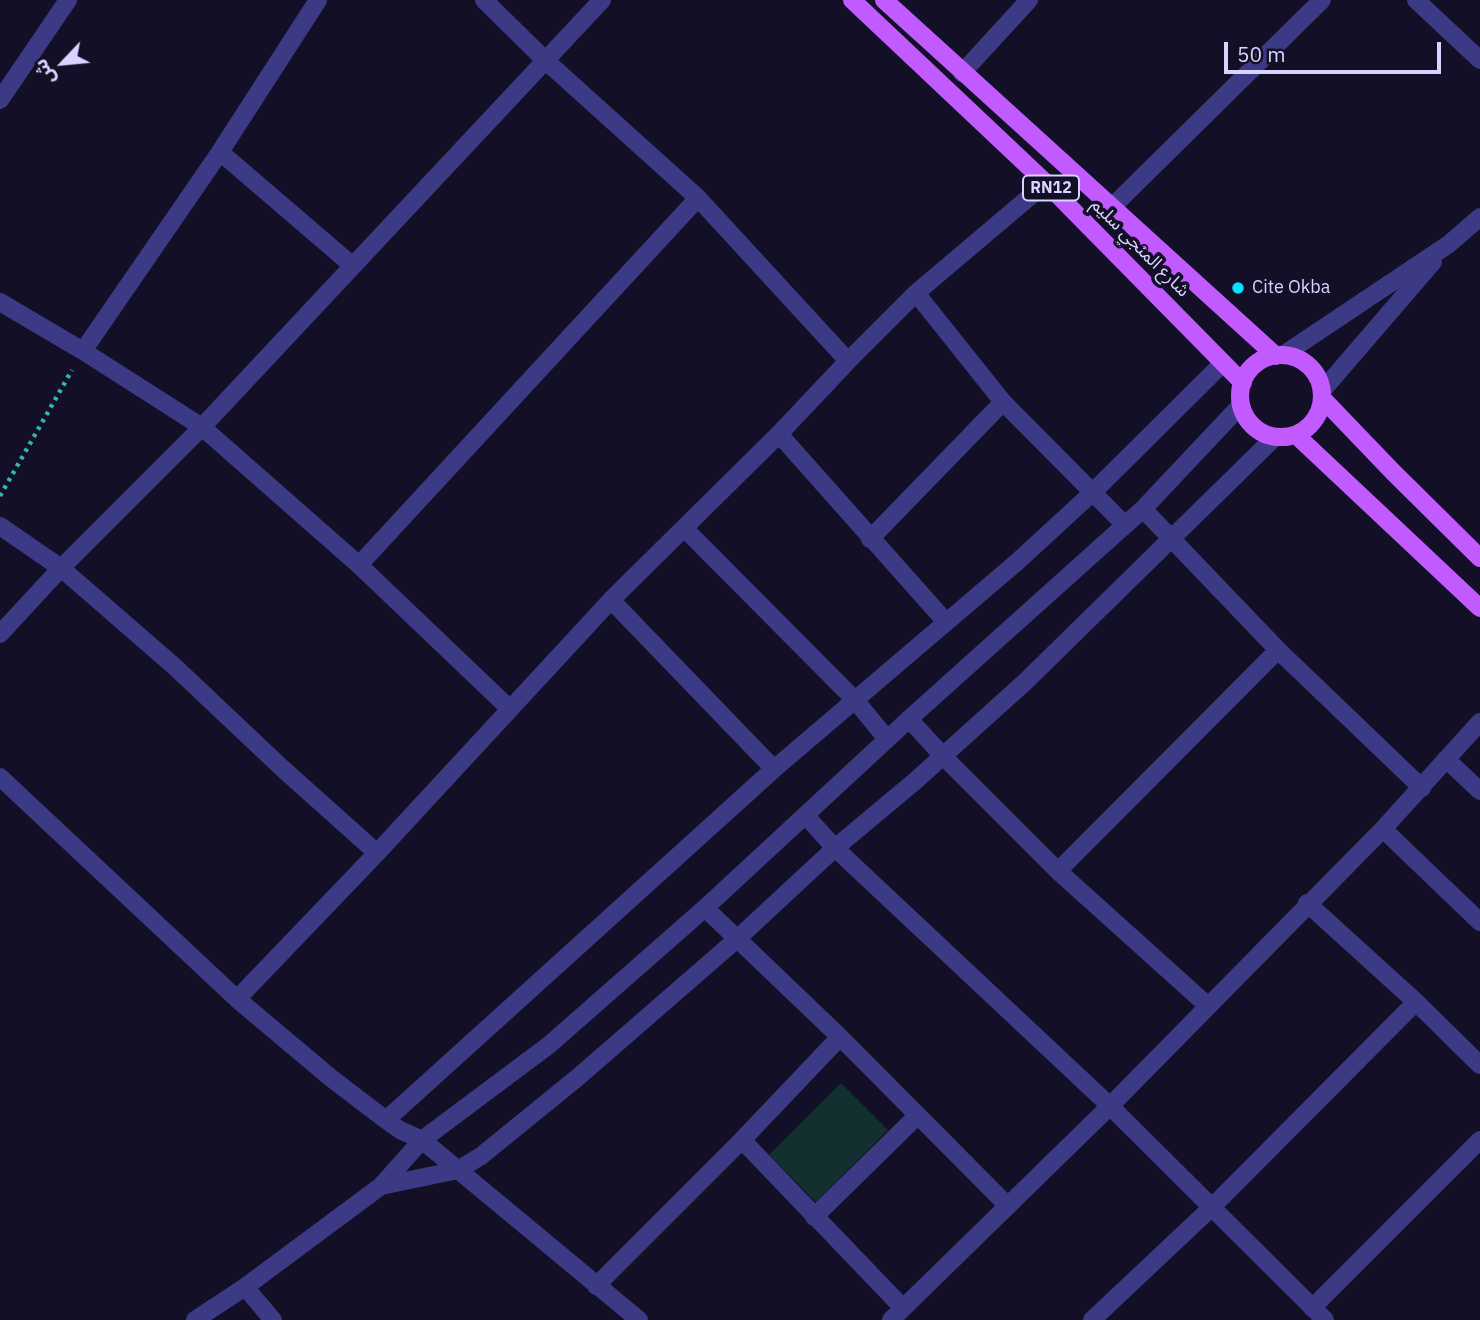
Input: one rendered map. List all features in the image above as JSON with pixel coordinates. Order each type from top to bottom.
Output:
[{"type":"main road","name":"شارع المنجي سليم","points":[[852,0],[1046,183],[1243,383]]},
{"type":"main road","name":"شارع المنجي سليم","points":[[884,0],[962,73],[1280,356]]},
{"type":"main road","points":[[1280,356],[1261,361],[1250,370],[1243,383],[1241,405],[1250,423],[1259,431],[1275,438],[1296,435],[1308,428],[1318,414],[1322,394]]},
{"type":"main road","name":"RN12","points":[[1280,356],[1305,363],[1313,371],[1322,394],[1393,472],[1478,554]]},
{"type":"main road","points":[[1296,435],[1480,608]]},
{"type":"street","points":[[0,100],[6,82],[68,0]]},
{"type":"street","points":[[82,351],[220,152],[318,0]]},
{"type":"street","points":[[484,0],[546,61],[698,198],[848,361]]},
{"type":"street","points":[[0,634],[61,568],[202,427],[603,0]]},
{"type":"street","points":[[962,73],[1029,0]]},
{"type":"street","points":[[1112,207],[1322,0]]},
{"type":"street","points":[[1416,0],[1480,60]]},
{"type":"street","points":[[220,152],[353,266]]},
{"type":"street","points":[[237,999],[377,853],[611,600],[779,434],[916,293],[1046,183]]},
{"type":"street","points":[[359,565],[698,198]]},
{"type":"street","points":[[1280,356],[1449,244],[1480,217]]},
{"type":"street","points":[[1322,394],[1449,244]]},
{"type":"street","points":[[916,293],[1003,402],[1125,525]]},
{"type":"street","points":[[0,303],[202,427],[359,565],[510,709]]},
{"type":"street","points":[[386,1119],[774,769],[1092,493],[1223,363]]},
{"type":"street","points":[[870,538],[1003,402]]},
{"type":"street","points":[[195,1320],[245,1287],[381,1186],[422,1140],[549,1045],[705,908],[887,739],[1143,509],[1241,405]]},
{"type":"street","points":[[779,434],[946,622]]},
{"type":"street","points":[[381,1186],[458,1170],[481,1156],[578,1078],[1025,682],[1275,438]]},
{"type":"street","points":[[1143,509],[1278,650],[1422,788]]},
{"type":"street","points":[[0,526],[61,568],[175,667],[377,853]]},
{"type":"street","points":[[684,528],[855,700],[887,739]]},
{"type":"street","points":[[611,600],[774,769]]},
{"type":"street","points":[[1058,871],[1278,650]]},
{"type":"street","points":[[909,719],[1058,871],[1208,1006]]},
{"type":"street","points":[[742,1140],[814,1217],[897,1314],[1110,1106],[1307,903],[1383,829],[1480,722]]},
{"type":"street","points":[[1446,760],[1480,791]]},
{"type":"street","points":[[0,778],[237,999],[331,1078],[400,1130],[422,1140],[639,1320]]},
{"type":"street","points":[[806,816],[835,848],[1110,1106],[1318,1314],[1480,1140]]},
{"type":"street","points":[[1383,829],[1480,922]]},
{"type":"street","points":[[1307,903],[1480,1065]]},
{"type":"street","points":[[705,908],[840,1037],[1008,1206]]},
{"type":"street","points":[[1092,1320],[1212,1207],[1416,1003]]},
{"type":"street","points":[[596,1286],[840,1037]]},
{"type":"street","points":[[814,1217],[917,1115]]},
{"type":"street","points":[[245,1287],[273,1320]]},
{"type":"street","points":[[1105,1307],[1119,1320]]},
{"type":"path","points":[[0,496],[82,351]]},
{"type":"green space","points":[[841,1083],[888,1130],[816,1202],[769,1155]]},
{"type":"place","name":"Cite Okba","points":[[1238,288]]}]
